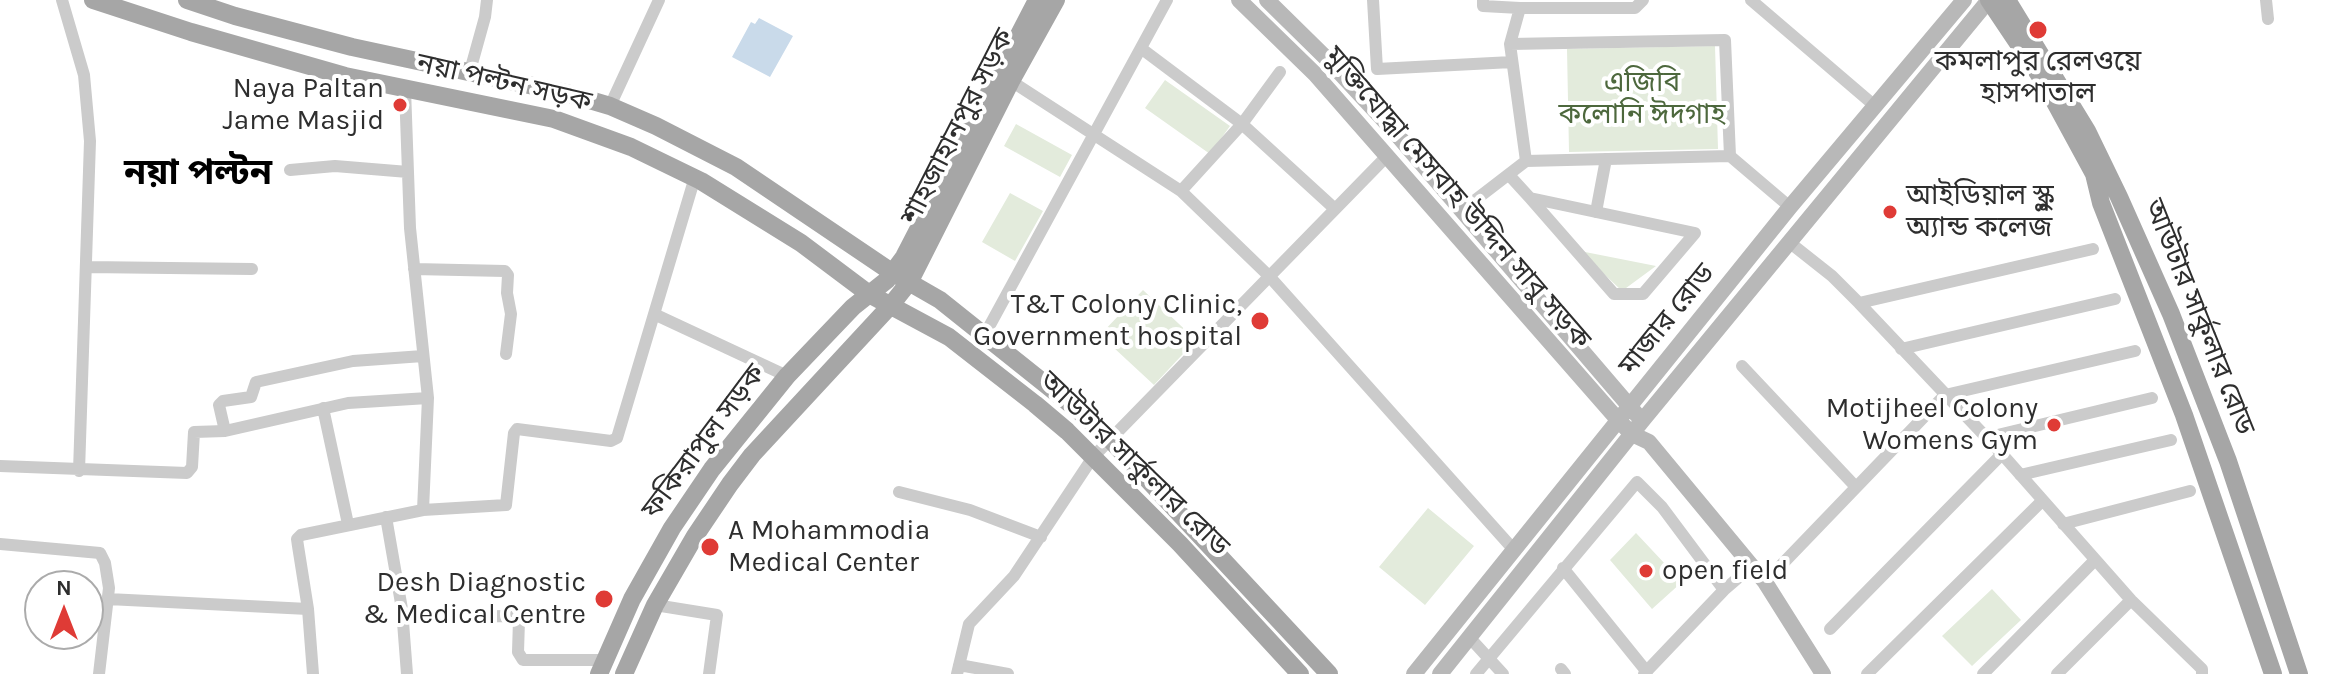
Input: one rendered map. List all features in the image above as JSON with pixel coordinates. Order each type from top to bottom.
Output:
[{"type":"main road","name":"নয়া পল্টন সড়ক","points":[[93,0],[302,65],[554,119],[631,147],[695,177],[801,243],[862,294]]},
{"type":"main road","name":"নয়া পল্টন সড়ক","points":[[187,0],[236,8],[352,47],[529,83],[610,106],[736,167],[876,262],[907,274]]},
{"type":"main road","name":"শাহজাহানপুর সড়ক","points":[[907,274],[1037,0]]},
{"type":"main road","name":"শাহজাহানপুর সড়ক","points":[[907,274],[1056,0]]},
{"type":"main road","name":"মুক্তিযোদ্ধা মেসবাহ উদ্দিন সাবু সড়ক","points":[[1239,0],[1315,74],[1619,421],[1637,427]]},
{"type":"main road","name":"মুক্তিযোদ্ধা মেসবাহ উদ্দিন সাবু সড়ক","points":[[1267,0],[1393,130],[1630,407],[1637,427]]},
{"type":"main road","name":"মাজার রোড","points":[[1414,674],[1790,207],[1964,0]]},
{"type":"main road","name":"আউটার সার্কুলার রোড","points":[[1989,0],[2044,82],[2094,174],[2101,203],[2189,428],[2273,674]]},
{"type":"main road","name":"মাজার রোড","points":[[1440,674],[1637,427],[1989,0]]},
{"type":"main road","name":"আউটার সার্কুলার রোড","points":[[2007,0],[2087,131],[2171,314],[2228,461],[2299,674]]},
{"type":"main road","points":[[862,294],[876,262]]},
{"type":"main road","name":"ফকিরাপুল সড়ক","points":[[602,667],[632,599],[690,498],[731,443],[862,294],[907,274]]},
{"type":"main road","name":"ফকিরাপুল সড়ক","points":[[624,674],[655,605],[730,484],[752,455],[890,310],[907,274]]},
{"type":"main road","name":"আউটার সার্কুলার রোড","points":[[907,274],[1053,389],[1109,438],[1329,674]]},
{"type":"main road","name":"আউটার সার্কুলার রোড","points":[[862,294],[890,310],[935,328],[1067,431],[1231,597],[1300,674]]},
{"type":"main road","points":[[1637,427],[1765,582],[1823,674]]},
{"type":"street","points":[[62,0],[84,75],[90,141],[79,471]]},
{"type":"street","points":[[470,71],[487,0]]},
{"type":"street","points":[[610,106],[659,0]]},
{"type":"street","points":[[984,336],[1167,0]]},
{"type":"street","points":[[1373,0],[1377,69],[1512,62]]},
{"type":"street","points":[[1483,0],[1483,6],[1524,4],[1635,8],[1643,0]]},
{"type":"street","points":[[1751,0],[1875,106]]},
{"type":"street","points":[[2266,0],[2268,19]]},
{"type":"street","points":[[1524,4],[1510,44],[1526,161]]},
{"type":"street","points":[[1510,44],[1725,40],[1730,156]]},
{"type":"street","points":[[1142,49],[1242,124],[1335,209]]},
{"type":"street","points":[[1181,191],[1242,124],[1280,72]]},
{"type":"street","points":[[1011,81],[1181,191],[1269,276],[1514,550]]},
{"type":"street","points":[[405,89],[414,269],[428,398],[423,510]]},
{"type":"street","points":[[1008,674],[958,669],[969,624],[1014,576],[1093,457],[1109,438],[1388,155]]},
{"type":"street","points":[[1461,211],[1526,161],[1730,156],[1790,207]]},
{"type":"street","points":[[1596,212],[1606,159]]},
{"type":"street","points":[[290,170],[335,166],[408,172]]},
{"type":"street","points":[[1509,175],[1614,294],[1643,294],[1695,233],[1530,198]]},
{"type":"street","points":[[313,674],[308,609],[297,539],[301,535],[423,510],[506,505],[517,429],[611,441],[617,438],[695,177]]},
{"type":"street","points":[[1789,242],[1832,276],[1859,303],[2002,454],[2131,600],[2202,669],[2202,674]]},
{"type":"street","points":[[1859,303],[2093,249]]},
{"type":"street","points":[[87,267],[252,269]]},
{"type":"street","points":[[414,269],[505,271],[508,275],[511,314],[506,354]]},
{"type":"street","points":[[1901,349],[2115,299]]},
{"type":"street","points":[[654,314],[787,376]]},
{"type":"street","points":[[1765,582],[1945,395],[2135,351]]},
{"type":"street","points":[[225,431],[219,405],[223,401],[251,397],[256,382],[353,361],[423,356]]},
{"type":"street","points":[[1742,366],[1855,486]]},
{"type":"street","points":[[0,466],[187,473],[192,467],[194,432],[225,431],[348,403],[428,398]]},
{"type":"street","points":[[1985,438],[2152,398]]},
{"type":"street","points":[[323,408],[348,524]]},
{"type":"street","points":[[2020,475],[2171,440]]},
{"type":"street","points":[[1830,629],[2002,454]]},
{"type":"street","points":[[1476,674],[1637,482],[1724,590]]},
{"type":"street","points":[[2063,524],[2190,491]]},
{"type":"street","points":[[899,492],[970,510],[1041,537]]},
{"type":"street","points":[[1867,674],[2042,501]]},
{"type":"street","points":[[386,517],[403,617],[407,674]]},
{"type":"street","points":[[0,544],[100,553],[105,563],[108,599],[99,674]]},
{"type":"street","points":[[1983,674],[2095,560]]},
{"type":"street","points":[[1563,568],[1646,673],[1662,657],[1676,632],[1752,566]]},
{"type":"street","points":[[108,599],[308,609]]},
{"type":"street","points":[[2057,674],[2131,600]]},
{"type":"street","points":[[655,605],[717,615],[709,674]]},
{"type":"street","points":[[403,617],[513,616],[519,620],[518,652],[523,660],[602,667]]},
{"type":"street","points":[[1470,638],[1503,674]]},
{"type":"green space","name":"এজিবি কলোনি ঈদগাহ","points":[[1715,46],[1718,149],[1569,152],[1567,49]]},
{"type":"green space","points":[[1165,80],[1230,126],[1210,154],[1145,108]]},
{"type":"green space","points":[[1016,124],[1072,155],[1060,177],[1004,146]]},
{"type":"green space","points":[[1010,193],[1043,211],[1015,261],[982,242]]},
{"type":"green space","points":[[1580,251],[1656,266],[1622,291]]},
{"type":"green space","points":[[1143,290],[1196,340],[1154,385],[1100,335]]},
{"type":"green space","points":[[1428,508],[1474,546],[1425,605],[1379,567]]},
{"type":"green space","name":"open field","points":[[1636,533],[1682,582],[1652,609],[1610,560]]},
{"type":"green space","points":[[1992,589],[2021,620],[1972,666],[1942,636]]},
{"type":"water","points":[[759,18],[793,36],[770,77],[732,57],[751,22],[755,24]]},
{"type":"place","name":"কমলাপুর রেলওয়ে হাসপাতাল","points":[[2038,30]]},
{"type":"place","name":"Naya Paltan Jame Masjid","points":[[400,105]]},
{"type":"place","name":"আইডিয়াল স্কুল অ্যান্ড কলেজ","points":[[1890,212]]},
{"type":"place","name":"T&T Colony Clinic, Government hospital","points":[[1260,321]]},
{"type":"place","name":"Motijheel Colony Womens Gym","points":[[2054,425]]},
{"type":"place","name":"A Mohammodia Medical Center","points":[[710,547]]},
{"type":"place","name":"open field","points":[[1646,571]]},
{"type":"place","name":"Desh Diagnostic & Medical Centre","points":[[604,599]]},
{"type":"district","name":"নয়া পল্টন","points":[[198,174]]}]
